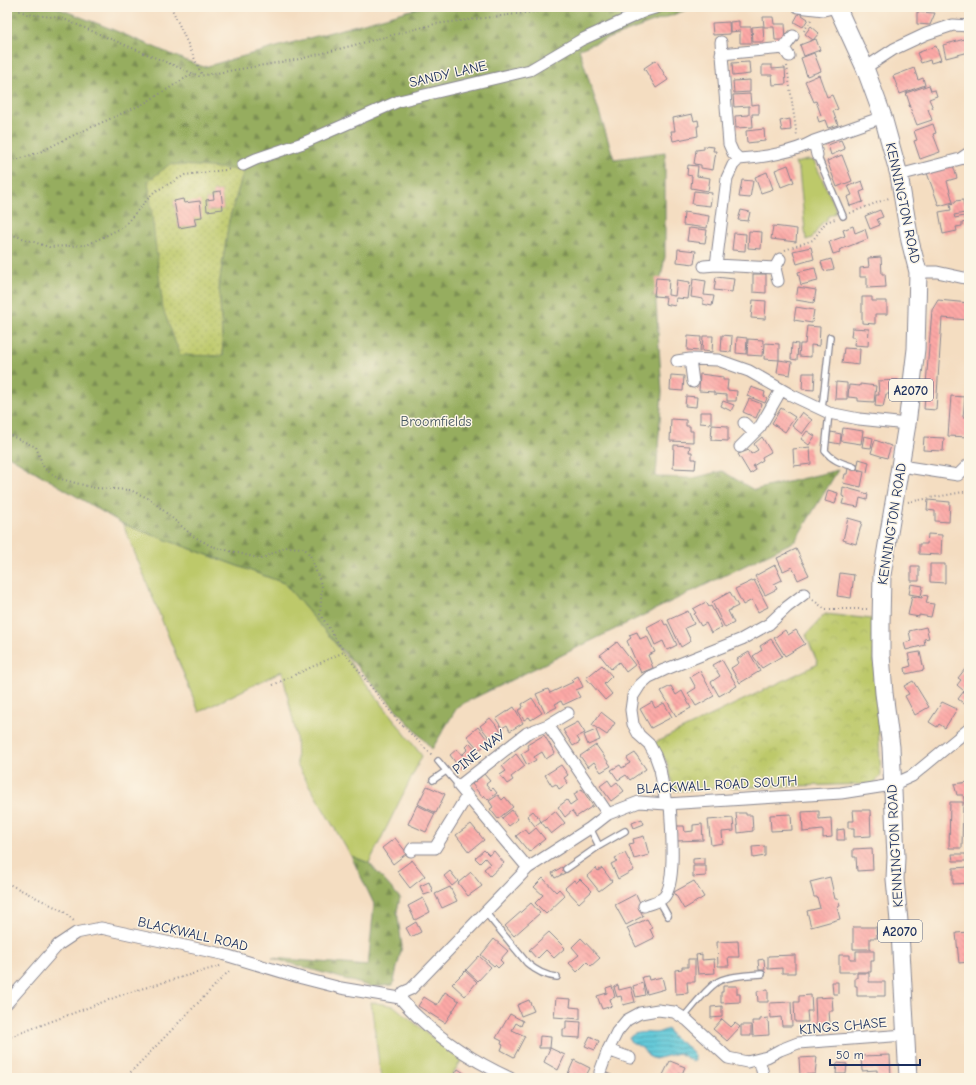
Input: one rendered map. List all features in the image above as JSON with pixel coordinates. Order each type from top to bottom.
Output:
[{"type":"main road","name":"KENNINGTON ROAD","points":[[831,8],[865,68],[883,117],[899,175],[910,241],[918,272],[916,349],[901,466],[882,575],[881,605],[881,655],[891,747],[896,857],[895,879],[900,932],[908,1078]]},
{"type":"street","name":"SANDY LANE","points":[[243,165],[303,143],[399,101],[530,70],[581,40],[645,11],[658,7]]},
{"type":"street","points":[[798,7],[831,8]]},
{"type":"street","points":[[865,68],[894,49],[920,36],[953,25],[969,26]]},
{"type":"street","points":[[721,54],[787,52],[793,36]]},
{"type":"street","points":[[721,42],[729,144],[733,153],[739,159]]},
{"type":"street","points":[[716,265],[727,178],[733,165],[739,159],[754,158],[883,117]]},
{"type":"street","points":[[808,141],[817,155]]},
{"type":"street","points":[[899,175],[960,159],[969,154]]},
{"type":"street","points":[[704,266],[778,263],[778,281]]},
{"type":"street","points":[[918,272],[937,272],[969,279]]},
{"type":"street","points":[[677,361],[690,359],[718,360],[739,367],[810,405],[826,411],[859,419],[907,424]]},
{"type":"street","points":[[690,359],[693,382]]},
{"type":"street","points":[[740,447],[760,427],[781,390]]},
{"type":"street","points":[[744,423],[754,433]]},
{"type":"street","points":[[901,466],[958,475],[969,464]]},
{"type":"street","points":[[644,906],[665,896],[672,875],[668,804],[660,769],[655,755],[648,744],[639,735],[633,724],[631,710],[633,696],[640,685],[649,677],[742,639],[769,624],[786,607],[804,594]]},
{"type":"street","name":"PINE WAY","points":[[528,868],[458,786],[528,733],[568,713]]},
{"type":"street","points":[[548,724],[608,814]]},
{"type":"street","name":"BLACKWALL ROAD SOUTH","points":[[400,998],[404,992],[411,989],[528,868],[590,828],[608,814],[639,802],[668,804],[841,793],[892,784],[912,776],[969,729]]},
{"type":"street","points":[[411,851],[413,848],[435,848],[467,796]]},
{"type":"street","name":"BLACKWALL ROAD","points":[[7,1003],[58,945],[68,937],[84,930],[101,928],[222,954],[302,978],[342,988],[400,998]]},
{"type":"street","points":[[400,998],[414,1014],[466,1055],[510,1078]]},
{"type":"street","name":"KINGS CHASE","points":[[600,1072],[608,1050],[620,1028],[627,1020],[640,1013],[658,1010],[674,1012],[698,1029],[728,1058],[747,1062],[759,1059],[798,1043],[905,1035]]},
{"type":"street","points":[[608,1050],[630,1058]]},
{"type":"street","points":[[759,1059],[764,1078]]},
{"type":"lane","points":[[817,155],[843,216]]},
{"type":"lane","points":[[830,337],[825,451],[830,458],[839,463],[854,467]]},
{"type":"lane","points":[[438,761],[458,786]]},
{"type":"lane","points":[[433,780],[446,771]]},
{"type":"lane","points":[[590,828],[599,846]]},
{"type":"lane","points":[[566,869],[599,846],[625,831]]},
{"type":"lane","points":[[659,900],[668,916]]},
{"type":"lane","points":[[485,912],[527,963],[543,974],[550,977],[557,977]]},
{"type":"lane","points":[[683,1018],[719,980],[729,977],[762,974]]},
{"type":"path","points":[[12,7],[27,14],[61,18],[199,76],[300,58],[435,24],[574,7]]},
{"type":"path","points":[[171,7],[202,75]]},
{"type":"path","points":[[793,36],[800,36],[818,12],[831,8]]},
{"type":"path","points":[[787,52],[787,67],[797,139],[808,141]]},
{"type":"path","points":[[7,158],[13,161],[40,152],[143,104],[194,73]]},
{"type":"path","points":[[7,233],[49,247],[87,245],[123,227],[154,192],[186,175],[230,169],[243,165]]},
{"type":"path","points":[[778,263],[780,252],[813,240],[826,222],[895,196],[903,197]]},
{"type":"path","points":[[7,434],[36,446],[44,468],[57,478],[95,488],[130,490],[150,499],[194,536],[211,546],[261,559],[285,547],[304,548],[310,555],[322,587],[320,614],[344,652],[398,720],[438,761]]},
{"type":"path","points":[[895,505],[969,491]]},
{"type":"path","points":[[804,594],[825,609],[876,609],[881,605]]},
{"type":"path","points":[[273,685],[344,652]]},
{"type":"path","points":[[7,883],[63,911],[84,930]]},
{"type":"path","points":[[7,1038],[127,993],[240,960]]},
{"type":"path","points":[[125,1078],[240,960]]},
{"type":"green space","name":"Broomfields","points":[[7,7],[55,7],[204,67],[422,7],[690,7],[689,9],[579,49],[614,159],[665,152],[665,257],[656,302],[662,392],[656,477],[693,478],[722,471],[754,490],[838,470],[795,541],[458,706],[432,749],[331,638],[284,583],[123,524],[7,455]],"holes":[[[244,170],[229,220],[219,285],[223,356],[149,181]]]},
{"type":"green space","points":[[808,160],[814,161],[836,209],[835,213],[827,217],[827,220],[822,223],[812,238],[806,240],[799,170],[795,163]]},
{"type":"green space","points":[[170,164],[244,170],[229,220],[219,285],[223,356],[180,355],[163,309],[148,181]],"holes":[[[221,191],[223,209],[207,211],[206,200],[214,199],[213,192]],[[174,201],[184,203],[194,218],[196,225],[179,228]]]},
{"type":"green space","points":[[123,524],[284,583],[331,638],[422,756],[369,863],[351,856],[297,765],[296,734],[282,671],[199,712]]},
{"type":"green space","points":[[825,614],[872,619],[881,775],[873,784],[712,788],[674,791],[667,763],[654,743],[818,664],[806,635]]},
{"type":"green space","points":[[351,856],[369,863],[400,898],[397,911],[402,946],[393,985],[372,987],[272,958],[368,966],[374,904]]},
{"type":"green space","points":[[371,1002],[394,1006],[461,1061],[450,1078],[381,1078]]},
{"type":"water","points":[[668,1029],[673,1037],[691,1050],[695,1060],[692,1061],[679,1053],[655,1059],[650,1057],[642,1048],[630,1041],[629,1038],[638,1033],[657,1033]]},
{"type":"building","points":[[917,12],[935,13],[930,25],[917,24]]},
{"type":"building","points":[[799,13],[808,19],[803,27],[794,22]]},
{"type":"building","points":[[763,17],[773,17],[774,24],[785,24],[786,40],[775,40],[774,27],[764,27]]},
{"type":"building","points":[[739,21],[739,27],[751,27],[752,43],[740,43],[740,31],[730,32],[730,22]]},
{"type":"building","points":[[729,22],[730,34],[713,35],[712,23]]},
{"type":"building","points":[[763,26],[764,42],[753,42],[752,27]]},
{"type":"building","points":[[811,26],[819,33],[813,40],[805,34]]},
{"type":"building","points":[[968,38],[969,52],[946,58],[943,45]]},
{"type":"building","points":[[816,39],[820,50],[804,56],[800,45]]},
{"type":"building","points":[[936,46],[941,60],[931,63],[930,60],[921,63],[917,53]]},
{"type":"building","points":[[814,53],[821,71],[807,76],[801,58]]},
{"type":"building","points":[[656,60],[668,80],[656,88],[644,68]]},
{"type":"building","points":[[749,62],[750,74],[733,76],[732,63]]},
{"type":"building","points":[[762,65],[772,65],[772,69],[785,68],[786,84],[773,85],[772,75],[762,75]]},
{"type":"building","points":[[914,68],[918,80],[923,78],[925,85],[900,94],[893,76]]},
{"type":"building","points":[[819,75],[827,97],[832,95],[838,109],[833,111],[838,125],[828,128],[825,120],[819,122],[817,116],[821,115],[816,101],[814,102],[805,81]]},
{"type":"building","points":[[750,80],[750,92],[734,93],[733,81]]},
{"type":"building","points":[[929,85],[931,91],[935,90],[937,96],[929,99],[933,108],[928,109],[932,120],[917,125],[906,93]]},
{"type":"building","points":[[750,94],[751,105],[759,104],[759,114],[752,114],[753,127],[736,128],[735,116],[749,115],[749,106],[734,107],[733,95]]},
{"type":"building","points":[[692,114],[694,121],[698,120],[698,136],[673,141],[671,131],[675,131],[673,118]]},
{"type":"building","points":[[790,119],[791,130],[782,131],[780,121]]},
{"type":"building","points":[[933,124],[936,133],[933,134],[940,152],[920,159],[914,141],[917,140],[914,131]]},
{"type":"building","points":[[764,129],[765,141],[747,143],[746,131]]},
{"type":"building","points":[[841,140],[845,149],[831,155],[828,145]]},
{"type":"building","points":[[704,146],[714,147],[713,151],[716,151],[713,170],[701,168],[701,165],[694,164],[696,150],[704,149]]},
{"type":"building","points":[[842,155],[852,181],[837,187],[827,161]]},
{"type":"building","points":[[688,165],[698,166],[697,176],[710,178],[708,191],[691,188],[692,176],[687,175]]},
{"type":"building","points":[[788,165],[794,182],[781,187],[775,170]]},
{"type":"building","points":[[953,165],[957,178],[947,181],[953,202],[939,206],[927,173]]},
{"type":"building","points":[[767,172],[773,189],[761,193],[755,177]]},
{"type":"building","points":[[742,180],[753,181],[750,198],[739,197]]},
{"type":"building","points":[[862,181],[865,190],[860,192],[863,202],[850,206],[847,197],[852,195],[848,186]]},
{"type":"building","points":[[221,191],[223,209],[207,211],[206,200],[214,199],[213,192]]},
{"type":"building","points":[[694,191],[712,193],[710,206],[692,204]]},
{"type":"building","points":[[183,199],[184,203],[200,201],[202,217],[194,218],[196,225],[179,228],[174,201]]},
{"type":"building","points":[[963,200],[965,213],[954,215],[955,218],[964,216],[966,222],[962,223],[962,226],[956,227],[957,231],[943,234],[939,212],[951,210],[950,204],[955,203],[955,201]]},
{"type":"building","points":[[741,210],[750,212],[748,221],[738,220]]},
{"type":"building","points":[[880,210],[883,217],[877,219],[880,225],[870,229],[865,216]]},
{"type":"building","points":[[684,212],[709,216],[707,228],[683,225]]},
{"type":"building","points":[[773,226],[797,229],[796,242],[771,239]]},
{"type":"building","points":[[853,226],[855,233],[865,229],[868,239],[839,250],[840,252],[833,254],[829,242],[845,236],[843,230]]},
{"type":"building","points":[[689,228],[707,230],[705,243],[687,241]]},
{"type":"building","points":[[749,231],[762,232],[761,249],[748,248]]},
{"type":"building","points":[[734,233],[746,234],[745,251],[732,250]]},
{"type":"building","points":[[811,247],[814,259],[797,264],[793,251]]},
{"type":"building","points":[[678,249],[696,251],[694,264],[677,262]]},
{"type":"building","points":[[881,257],[882,274],[885,274],[886,287],[867,288],[867,277],[860,277],[860,268],[869,267],[868,258]]},
{"type":"building","points":[[831,259],[834,269],[824,271],[821,262]]},
{"type":"building","points":[[815,268],[818,281],[801,285],[798,272]]},
{"type":"building","points":[[753,274],[766,274],[766,293],[753,292]]},
{"type":"building","points":[[716,277],[734,279],[732,292],[714,290]]},
{"type":"building","points":[[656,278],[669,279],[668,295],[675,296],[677,280],[690,282],[688,299],[676,298],[675,306],[665,304],[666,297],[654,296]]},
{"type":"building","points":[[693,279],[706,281],[704,295],[714,296],[712,306],[703,304],[703,299],[691,297]]},
{"type":"building","points":[[798,287],[816,290],[814,303],[796,300]]},
{"type":"building","points":[[862,297],[872,297],[872,301],[887,301],[887,314],[875,314],[875,324],[862,323]]},
{"type":"building","points":[[753,300],[766,301],[765,319],[751,318]]},
{"type":"building","points":[[938,300],[969,303],[969,320],[942,318],[936,410],[924,409],[932,310]]},
{"type":"building","points":[[796,307],[814,310],[812,323],[794,320]]},
{"type":"building","points":[[807,326],[820,327],[819,346],[811,345],[811,357],[799,356],[800,344],[805,344]]},
{"type":"building","points":[[852,328],[869,329],[868,346],[854,345],[855,337],[851,337]]},
{"type":"building","points":[[722,335],[732,336],[731,352],[721,351]]},
{"type":"building","points":[[688,336],[701,337],[700,351],[687,350]]},
{"type":"building","points":[[703,336],[713,336],[712,352],[702,351]]},
{"type":"building","points":[[737,337],[747,338],[746,354],[736,353]]},
{"type":"building","points":[[748,339],[763,340],[762,356],[747,355]]},
{"type":"building","points":[[765,343],[779,344],[779,360],[764,359]]},
{"type":"building","points":[[792,343],[798,344],[797,360],[791,359]]},
{"type":"building","points":[[844,348],[860,349],[859,365],[842,363]]},
{"type":"building","points":[[779,360],[792,362],[790,375],[777,373]]},
{"type":"building","points":[[803,373],[815,373],[814,390],[802,389]]},
{"type":"building","points":[[700,374],[723,377],[723,380],[728,380],[727,390],[737,391],[736,401],[727,401],[727,395],[699,391]]},
{"type":"building","points":[[671,375],[684,376],[683,391],[670,390]]},
{"type":"building","points":[[898,380],[899,394],[886,394],[883,407],[875,406],[876,395],[879,395],[878,381]]},
{"type":"building","points":[[836,382],[847,383],[847,399],[835,399]]},
{"type":"building","points":[[860,384],[876,386],[874,402],[858,401],[858,398],[848,397],[849,385],[860,386]]},
{"type":"building","points":[[751,387],[765,392],[764,396],[767,398],[765,403],[747,396]]},
{"type":"building","points":[[686,396],[697,397],[696,407],[685,406]]},
{"type":"building","points":[[951,396],[965,397],[963,417],[969,417],[969,437],[948,436]]},
{"type":"building","points":[[749,399],[762,404],[756,418],[743,412]]},
{"type":"building","points":[[723,401],[734,405],[731,411],[721,406]]},
{"type":"building","points":[[781,408],[795,417],[785,432],[772,423]]},
{"type":"building","points":[[700,412],[711,412],[711,424],[700,423]]},
{"type":"building","points":[[802,412],[812,420],[802,434],[792,426]]},
{"type":"building","points":[[671,419],[686,420],[686,426],[690,426],[690,431],[693,431],[693,442],[670,441]]},
{"type":"building","points":[[712,425],[728,426],[728,441],[711,440]]},
{"type":"building","points":[[843,428],[863,431],[861,444],[841,441]]},
{"type":"building","points":[[807,431],[815,436],[809,445],[801,439]]},
{"type":"building","points":[[831,432],[841,434],[840,444],[829,442]]},
{"type":"building","points":[[864,436],[873,438],[871,448],[862,447]]},
{"type":"building","points":[[762,437],[771,452],[762,457],[763,460],[753,466],[756,470],[750,474],[738,454],[749,450],[751,454],[758,450],[754,444]]},
{"type":"building","points":[[924,437],[944,438],[943,451],[923,450]]},
{"type":"building","points":[[875,440],[891,446],[887,458],[871,453]]},
{"type":"building","points":[[674,445],[690,446],[689,452],[692,452],[692,459],[696,459],[695,469],[673,468]]},
{"type":"building","points":[[810,447],[811,464],[794,466],[793,449]]},
{"type":"building","points":[[859,459],[869,462],[867,472],[857,469]]},
{"type":"building","points":[[848,468],[864,472],[861,487],[843,483]]},
{"type":"building","points":[[843,487],[868,494],[867,500],[860,498],[858,507],[842,504],[844,497],[842,496]]},
{"type":"building","points":[[828,490],[838,493],[835,504],[825,501]]},
{"type":"building","points":[[928,500],[950,502],[949,522],[935,521],[935,511],[927,510]]},
{"type":"building","points":[[848,518],[862,522],[856,544],[843,540]]},
{"type":"building","points":[[928,534],[942,535],[941,555],[919,554],[919,544],[927,544]]},
{"type":"building","points":[[796,549],[809,575],[798,580],[792,567],[783,571],[777,558]]},
{"type":"building","points":[[930,564],[945,564],[945,583],[930,582]]},
{"type":"building","points":[[775,565],[782,580],[774,584],[777,589],[765,595],[755,576]]},
{"type":"building","points":[[911,566],[919,566],[919,581],[911,581]]},
{"type":"building","points":[[840,573],[854,575],[851,598],[837,596]]},
{"type":"building","points":[[754,580],[768,607],[758,612],[752,600],[743,605],[735,589]]},
{"type":"building","points":[[911,584],[923,586],[921,596],[909,594]]},
{"type":"building","points":[[730,592],[738,606],[728,611],[734,623],[725,628],[712,602]]},
{"type":"building","points":[[923,595],[928,596],[926,603],[934,604],[931,617],[908,615],[912,596],[922,598]]},
{"type":"building","points":[[706,602],[709,607],[711,606],[722,627],[711,633],[706,623],[701,626],[694,614],[696,613],[693,609]]},
{"type":"building","points":[[688,611],[694,624],[685,628],[691,641],[681,647],[668,620]]},
{"type":"building","points":[[662,619],[665,625],[667,624],[677,645],[667,650],[663,641],[655,645],[647,627]]},
{"type":"building","points":[[926,627],[929,638],[924,639],[925,645],[906,650],[904,643],[911,641],[909,631]]},
{"type":"building","points":[[785,630],[788,635],[796,630],[805,644],[785,656],[774,638]]},
{"type":"building","points":[[637,632],[640,639],[647,636],[655,652],[648,655],[653,668],[641,673],[627,641],[631,638],[629,635]]},
{"type":"building","points":[[771,639],[782,656],[762,668],[753,656],[762,650],[760,646]]},
{"type":"building","points":[[617,642],[635,665],[626,672],[619,662],[611,669],[600,655]]},
{"type":"building","points":[[749,652],[760,671],[740,683],[731,668],[739,663],[737,659]]},
{"type":"building","points":[[920,652],[924,670],[906,674],[905,668],[911,666],[908,654]]},
{"type":"building","points":[[722,660],[737,686],[719,696],[711,682],[720,676],[713,665]]},
{"type":"building","points":[[602,665],[612,676],[604,684],[612,694],[605,700],[586,678]]},
{"type":"building","points":[[965,669],[969,672],[969,704],[967,706],[958,699],[964,691],[957,685],[961,680],[958,678]]},
{"type":"building","points":[[700,671],[714,696],[696,706],[688,693],[696,688],[690,677]]},
{"type":"building","points":[[578,676],[583,687],[576,690],[580,697],[563,705],[561,701],[555,704],[557,707],[545,713],[536,694],[548,689],[550,693],[573,682],[571,680]]},
{"type":"building","points":[[913,681],[929,707],[915,715],[905,696],[909,694],[904,686]]},
{"type":"building","points":[[671,686],[676,695],[682,691],[691,708],[676,716],[661,691]]},
{"type":"building","points":[[532,698],[542,713],[531,720],[529,717],[524,720],[518,711],[523,707],[522,704]]},
{"type":"building","points":[[652,702],[655,708],[664,703],[672,717],[651,728],[640,709]]},
{"type":"building","points":[[942,702],[957,709],[945,728],[939,724],[937,727],[929,722]]},
{"type":"building","points":[[514,707],[523,723],[510,731],[507,725],[502,728],[496,719]]},
{"type":"building","points":[[601,712],[615,723],[607,735],[592,725]]},
{"type":"building","points":[[490,718],[502,732],[491,740],[480,726]]},
{"type":"building","points":[[578,722],[585,733],[577,737],[580,742],[573,746],[563,730]]},
{"type":"building","points":[[478,727],[489,742],[479,750],[467,736]]},
{"type":"building","points":[[596,730],[600,740],[588,745],[584,735]]},
{"type":"building","points":[[544,735],[555,753],[546,759],[542,752],[534,757],[536,760],[527,765],[521,754],[529,749],[527,745]]},
{"type":"building","points":[[470,743],[477,751],[473,755],[475,758],[461,770],[450,755],[457,749],[462,755],[468,749],[466,747]]},
{"type":"building","points":[[596,745],[611,766],[601,772],[594,762],[588,767],[580,756]]},
{"type":"building","points":[[635,753],[646,769],[630,780],[626,775],[618,780],[611,770],[620,765],[622,768],[630,763],[627,758]]},
{"type":"building","points":[[516,754],[525,766],[511,777],[513,780],[507,784],[500,775],[506,771],[502,766]]},
{"type":"building","points":[[561,765],[568,775],[564,778],[568,783],[559,789],[556,784],[552,786],[545,775]]},
{"type":"building","points":[[484,774],[490,781],[486,784],[491,790],[493,788],[497,793],[488,800],[484,795],[482,797],[472,784]]},
{"type":"building","points":[[608,780],[612,786],[617,782],[624,791],[611,801],[600,786]]},
{"type":"building","points":[[969,782],[969,805],[965,805],[963,795],[957,795],[954,784]]},
{"type":"building","points":[[427,786],[445,794],[436,813],[418,804]]},
{"type":"building","points":[[582,789],[593,806],[576,817],[572,811],[565,817],[558,807],[567,800],[570,805],[577,800],[574,794]]},
{"type":"building","points":[[498,795],[502,800],[505,797],[513,807],[498,819],[490,809],[493,807],[489,801]]},
{"type":"building","points":[[950,802],[963,802],[962,848],[949,848]]},
{"type":"building","points":[[417,805],[435,814],[426,832],[408,824]]},
{"type":"building","points":[[512,810],[518,819],[509,826],[502,818]]},
{"type":"building","points":[[853,810],[870,810],[871,836],[854,837],[854,828],[848,828],[848,821],[854,821]]},
{"type":"building","points":[[533,811],[541,821],[535,826],[527,816]]},
{"type":"building","points":[[555,811],[565,823],[551,834],[541,822]]},
{"type":"building","points":[[819,811],[819,819],[831,818],[832,837],[823,838],[823,830],[803,832],[802,812]]},
{"type":"building","points":[[736,813],[746,813],[746,815],[752,815],[753,831],[738,833]]},
{"type":"building","points":[[791,814],[792,830],[771,831],[770,815]]},
{"type":"building","points":[[733,818],[734,831],[722,832],[723,843],[711,845],[708,820]]},
{"type":"building","points":[[642,819],[644,824],[634,828],[632,823]]},
{"type":"building","points":[[471,824],[484,840],[469,852],[456,835]]},
{"type":"building","points":[[702,824],[703,840],[677,841],[676,826],[684,826],[685,832],[693,831],[693,825]]},
{"type":"building","points":[[536,828],[545,839],[529,852],[516,836],[525,829],[529,834]]},
{"type":"building","points":[[844,829],[845,840],[837,840],[837,830]]},
{"type":"building","points":[[644,836],[649,855],[634,859],[629,844],[634,843],[633,839]]},
{"type":"building","points":[[395,838],[407,853],[393,864],[382,848]]},
{"type":"building","points":[[765,846],[765,856],[753,858],[752,847]]},
{"type":"building","points":[[872,848],[873,870],[857,871],[856,857],[853,857],[853,849]]},
{"type":"building","points":[[484,850],[489,855],[494,851],[504,863],[490,876],[484,869],[490,864],[485,858],[480,863],[475,858]]},
{"type":"building","points":[[625,853],[634,870],[618,879],[611,864],[617,861],[615,858]]},
{"type":"building","points":[[952,854],[966,854],[966,861],[953,861]]},
{"type":"building","points":[[704,858],[704,864],[693,864],[693,859]]},
{"type":"building","points":[[412,860],[425,876],[410,888],[397,871]]},
{"type":"building","points":[[693,866],[706,866],[706,876],[693,877]]},
{"type":"building","points":[[562,867],[565,873],[555,878],[552,873]]},
{"type":"building","points":[[969,867],[969,883],[953,884],[953,868]]},
{"type":"building","points":[[596,868],[598,871],[602,868],[612,881],[599,891],[587,876]]},
{"type":"building","points":[[450,871],[458,881],[452,886],[444,876]]},
{"type":"building","points":[[471,872],[482,886],[468,896],[458,883]]},
{"type":"building","points":[[830,877],[835,899],[838,899],[840,906],[837,907],[840,919],[811,927],[807,911],[820,908],[817,897],[814,897],[810,882]]},
{"type":"building","points":[[543,878],[556,892],[559,889],[565,896],[546,914],[535,903],[543,895],[534,887]]},
{"type":"building","points":[[580,879],[592,891],[579,903],[565,888],[574,880],[576,883]]},
{"type":"building","points":[[694,881],[704,897],[684,909],[674,892]]},
{"type":"building","points":[[429,882],[433,892],[424,895],[420,886]]},
{"type":"building","points":[[450,887],[457,901],[442,908],[435,894]]},
{"type":"building","points":[[636,894],[641,905],[638,906],[643,916],[626,925],[615,905]]},
{"type":"building","points":[[423,898],[430,912],[415,920],[408,906]]},
{"type":"building","points":[[531,903],[540,913],[514,936],[505,926]]},
{"type":"building","points":[[647,919],[652,928],[650,929],[654,938],[636,947],[627,928]]},
{"type":"building","points":[[416,922],[421,932],[411,937],[406,928]]},
{"type":"building","points":[[853,927],[876,927],[877,938],[870,938],[870,949],[853,949]]},
{"type":"building","points":[[549,932],[565,948],[554,958],[546,950],[537,959],[529,950]]},
{"type":"building","points":[[969,932],[969,962],[959,963],[956,933]]},
{"type":"building","points":[[581,938],[600,958],[591,966],[587,962],[577,972],[569,963],[579,955],[572,947]]},
{"type":"building","points":[[494,939],[508,951],[500,960],[503,963],[498,968],[481,955]]},
{"type":"building","points":[[738,941],[739,957],[728,957],[729,966],[718,966],[717,942]]},
{"type":"building","points":[[856,951],[874,951],[874,961],[871,961],[871,972],[839,972],[839,955],[850,955],[850,959],[856,959]]},
{"type":"building","points":[[702,954],[702,960],[714,959],[715,973],[698,974],[696,955]]},
{"type":"building","points":[[795,955],[795,973],[782,973],[782,968],[768,969],[768,956]]},
{"type":"building","points":[[479,956],[491,967],[478,981],[466,970]]},
{"type":"building","points":[[688,959],[695,959],[695,982],[687,982],[688,993],[676,994],[675,970],[682,969],[682,967],[688,967]]},
{"type":"building","points":[[764,959],[765,970],[759,970],[758,960]]},
{"type":"building","points":[[465,971],[477,982],[465,996],[452,984]]},
{"type":"building","points":[[857,973],[869,973],[869,982],[885,982],[885,996],[857,996],[855,978],[857,978]]},
{"type":"building","points":[[648,976],[649,980],[662,977],[665,989],[647,994],[642,977]]},
{"type":"building","points":[[832,982],[838,982],[838,994],[833,994]]},
{"type":"building","points":[[643,983],[645,995],[636,997],[633,986]]},
{"type":"building","points":[[618,985],[619,990],[631,987],[635,1002],[623,1005],[621,996],[617,997],[614,987]]},
{"type":"building","points":[[612,986],[615,997],[610,999],[612,1006],[602,1009],[597,996],[607,993],[606,988]]},
{"type":"building","points":[[723,986],[737,986],[737,994],[740,994],[740,1002],[721,1003],[721,992],[723,992]]},
{"type":"building","points":[[768,990],[768,1002],[758,1002],[757,991]]},
{"type":"building","points":[[445,992],[459,1001],[445,1023],[418,1006],[424,997],[437,1005]]},
{"type":"building","points":[[811,995],[812,1011],[807,1011],[808,1022],[795,1022],[794,1002],[799,1002],[799,996]]},
{"type":"building","points":[[832,997],[833,1011],[829,1011],[830,1024],[816,1025],[815,998]]},
{"type":"building","points":[[556,998],[571,999],[570,1007],[580,1008],[580,1019],[554,1017]]},
{"type":"building","points":[[529,1000],[534,1011],[521,1016],[517,1005]]},
{"type":"building","points":[[791,1002],[792,1026],[782,1026],[781,1017],[771,1018],[770,1003]]},
{"type":"building","points":[[722,1006],[722,1017],[711,1018],[711,1007]]},
{"type":"building","points":[[510,1014],[523,1021],[521,1026],[516,1023],[512,1030],[525,1036],[514,1057],[501,1050],[503,1045],[501,1044],[502,1041],[496,1038]]},
{"type":"building","points":[[768,1018],[769,1035],[753,1036],[752,1021],[760,1021],[760,1019]]},
{"type":"building","points":[[722,1019],[731,1027],[735,1023],[740,1027],[727,1041],[713,1029]]},
{"type":"building","points":[[566,1021],[581,1022],[580,1038],[563,1037],[563,1029],[566,1029]]},
{"type":"building","points":[[741,1025],[751,1025],[751,1036],[741,1036]]},
{"type":"building","points":[[540,1036],[551,1037],[550,1048],[539,1048]]},
{"type":"building","points":[[590,1036],[599,1041],[595,1050],[585,1046]]},
{"type":"building","points":[[550,1048],[565,1055],[558,1070],[544,1062]]},
{"type":"building","points":[[890,1055],[891,1078],[877,1078],[877,1070],[862,1071],[861,1056]]},
{"type":"building","points":[[817,1057],[815,1074],[800,1075],[799,1058]]},
{"type":"building","points":[[574,1060],[590,1068],[585,1078],[574,1074],[572,1078],[567,1076]]},
{"type":"building","points":[[670,1061],[685,1067],[682,1074],[680,1073],[678,1078],[670,1078],[663,1075]]},
{"type":"building","points":[[837,1063],[847,1064],[846,1074],[836,1074]]},
{"type":"building","points":[[458,1069],[470,1077],[470,1078],[452,1078]]},
{"type":"building","points":[[607,1073],[618,1078],[605,1078]]}]
